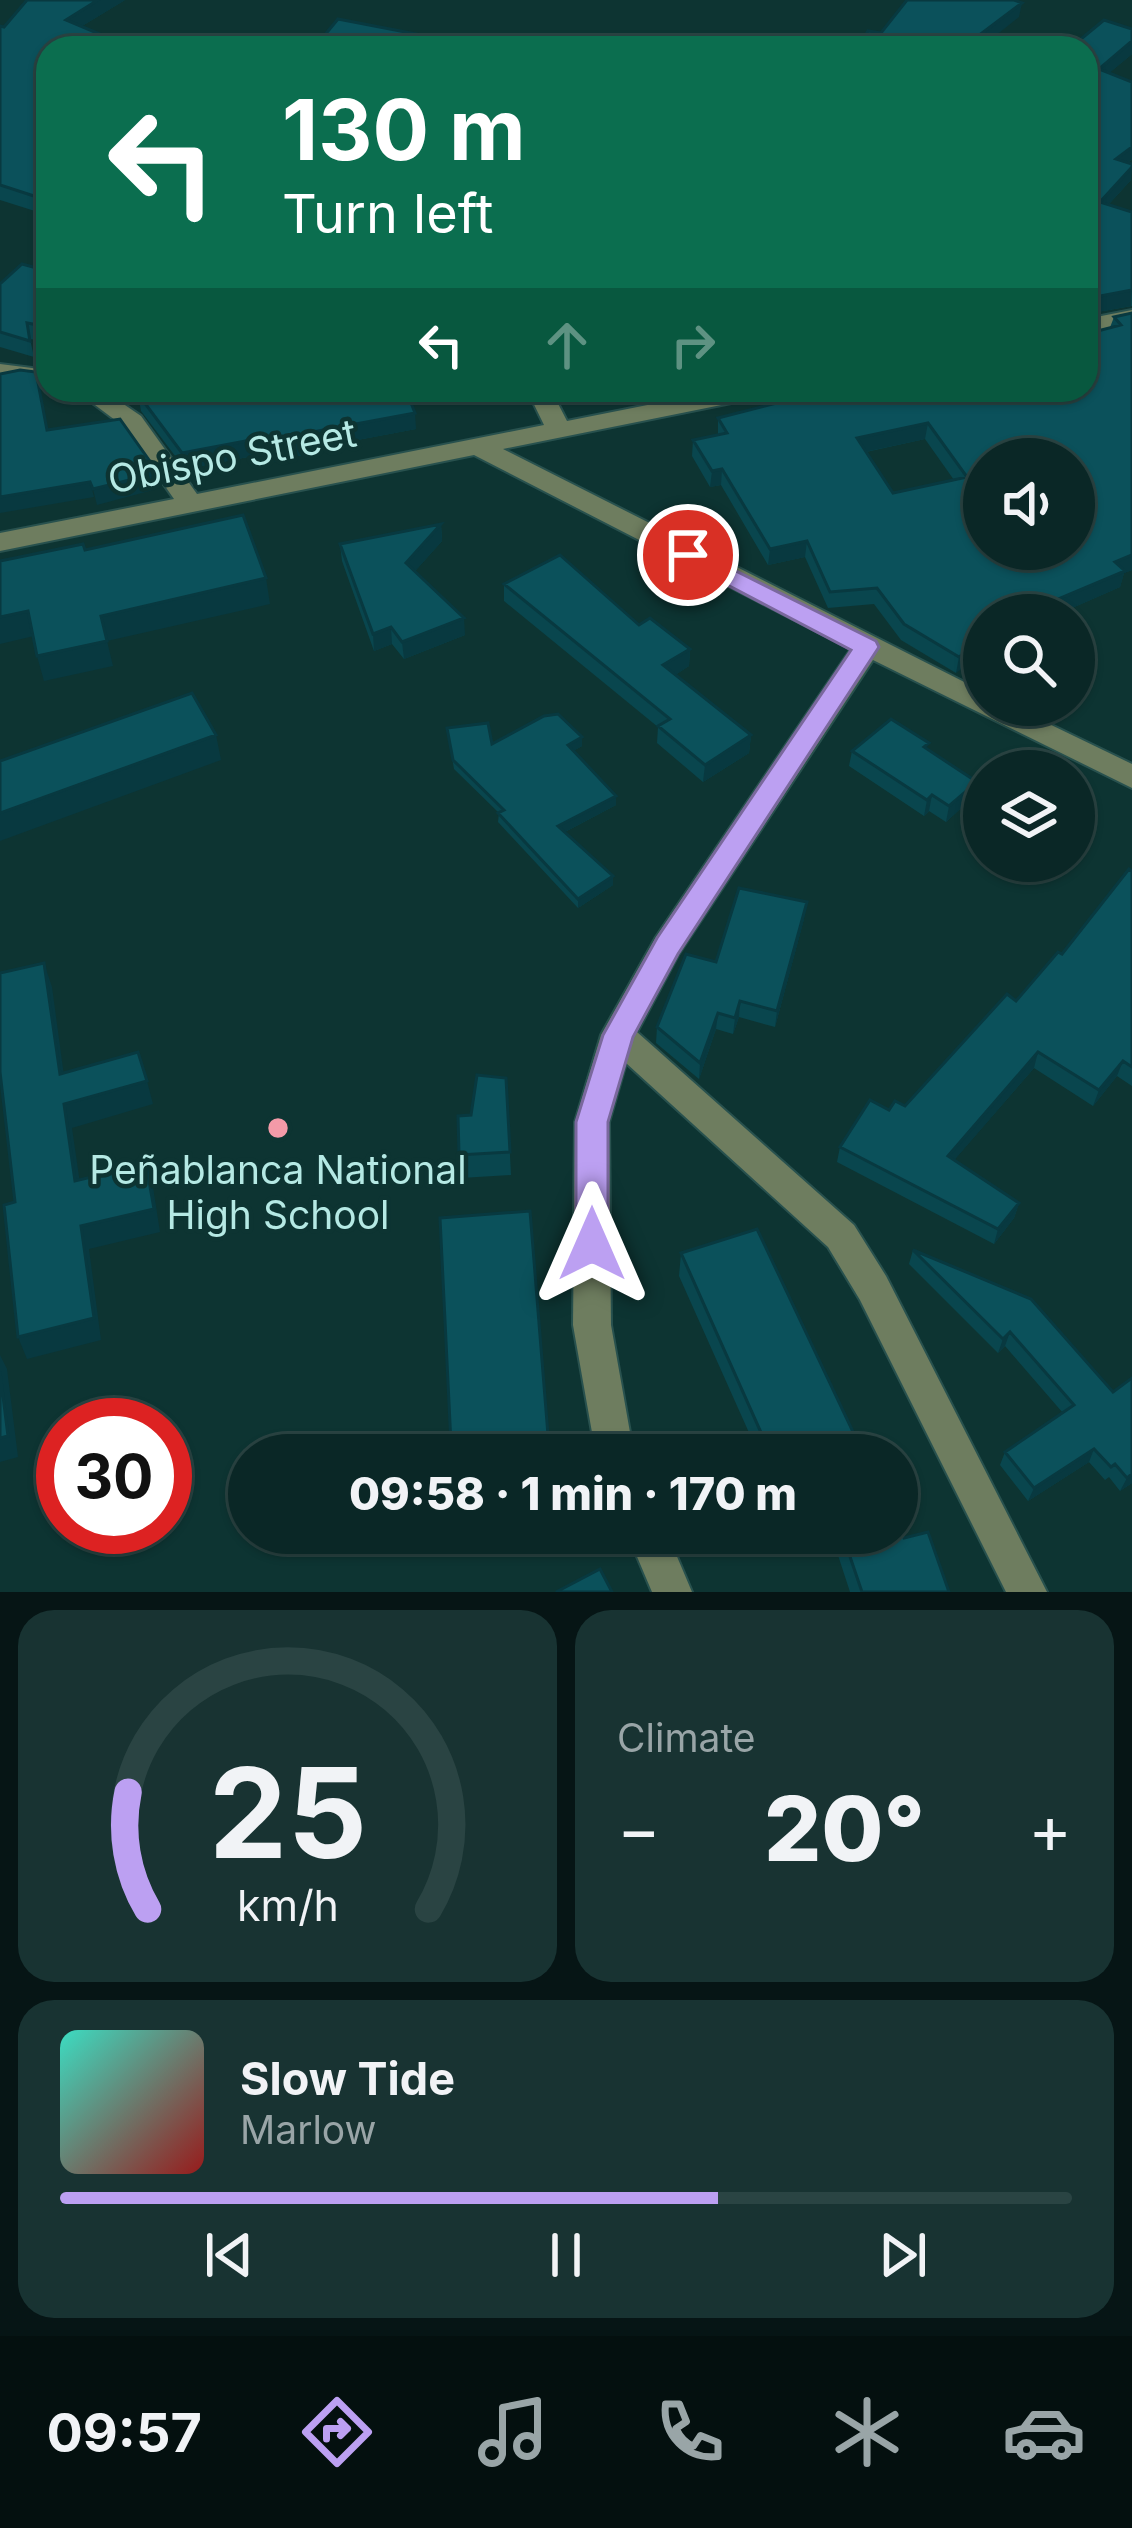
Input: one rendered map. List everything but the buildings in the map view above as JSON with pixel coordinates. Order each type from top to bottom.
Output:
[{"type":"street","points":[[1098,324],[1132,317]]},
{"type":"street","points":[[0,371],[36,376]]},
{"type":"street","points":[[104,402],[132,421],[190,502]]},
{"type":"street","points":[[545,402],[560,432]]},
{"type":"street","name":"Obispo Street","points":[[0,542],[704,402]]},
{"type":"street","points":[[480,448],[963,694]]},
{"type":"street","points":[[608,1434],[592,1325],[592,1122],[618,1035],[668,946],[867,647]]},
{"type":"street","points":[[1028,726],[1132,777]]},
{"type":"street","points":[[618,1035],[841,1236],[873,1288],[1027,1592]]},
{"type":"street","points":[[656,1554],[672,1592]]},
{"type":"place","name":"Peñablanca National High School","points":[[278,1128]]},
{"type":"route","points":[[592,1244],[592,1122],[618,1035],[668,946],[867,647],[688,555]]}]
